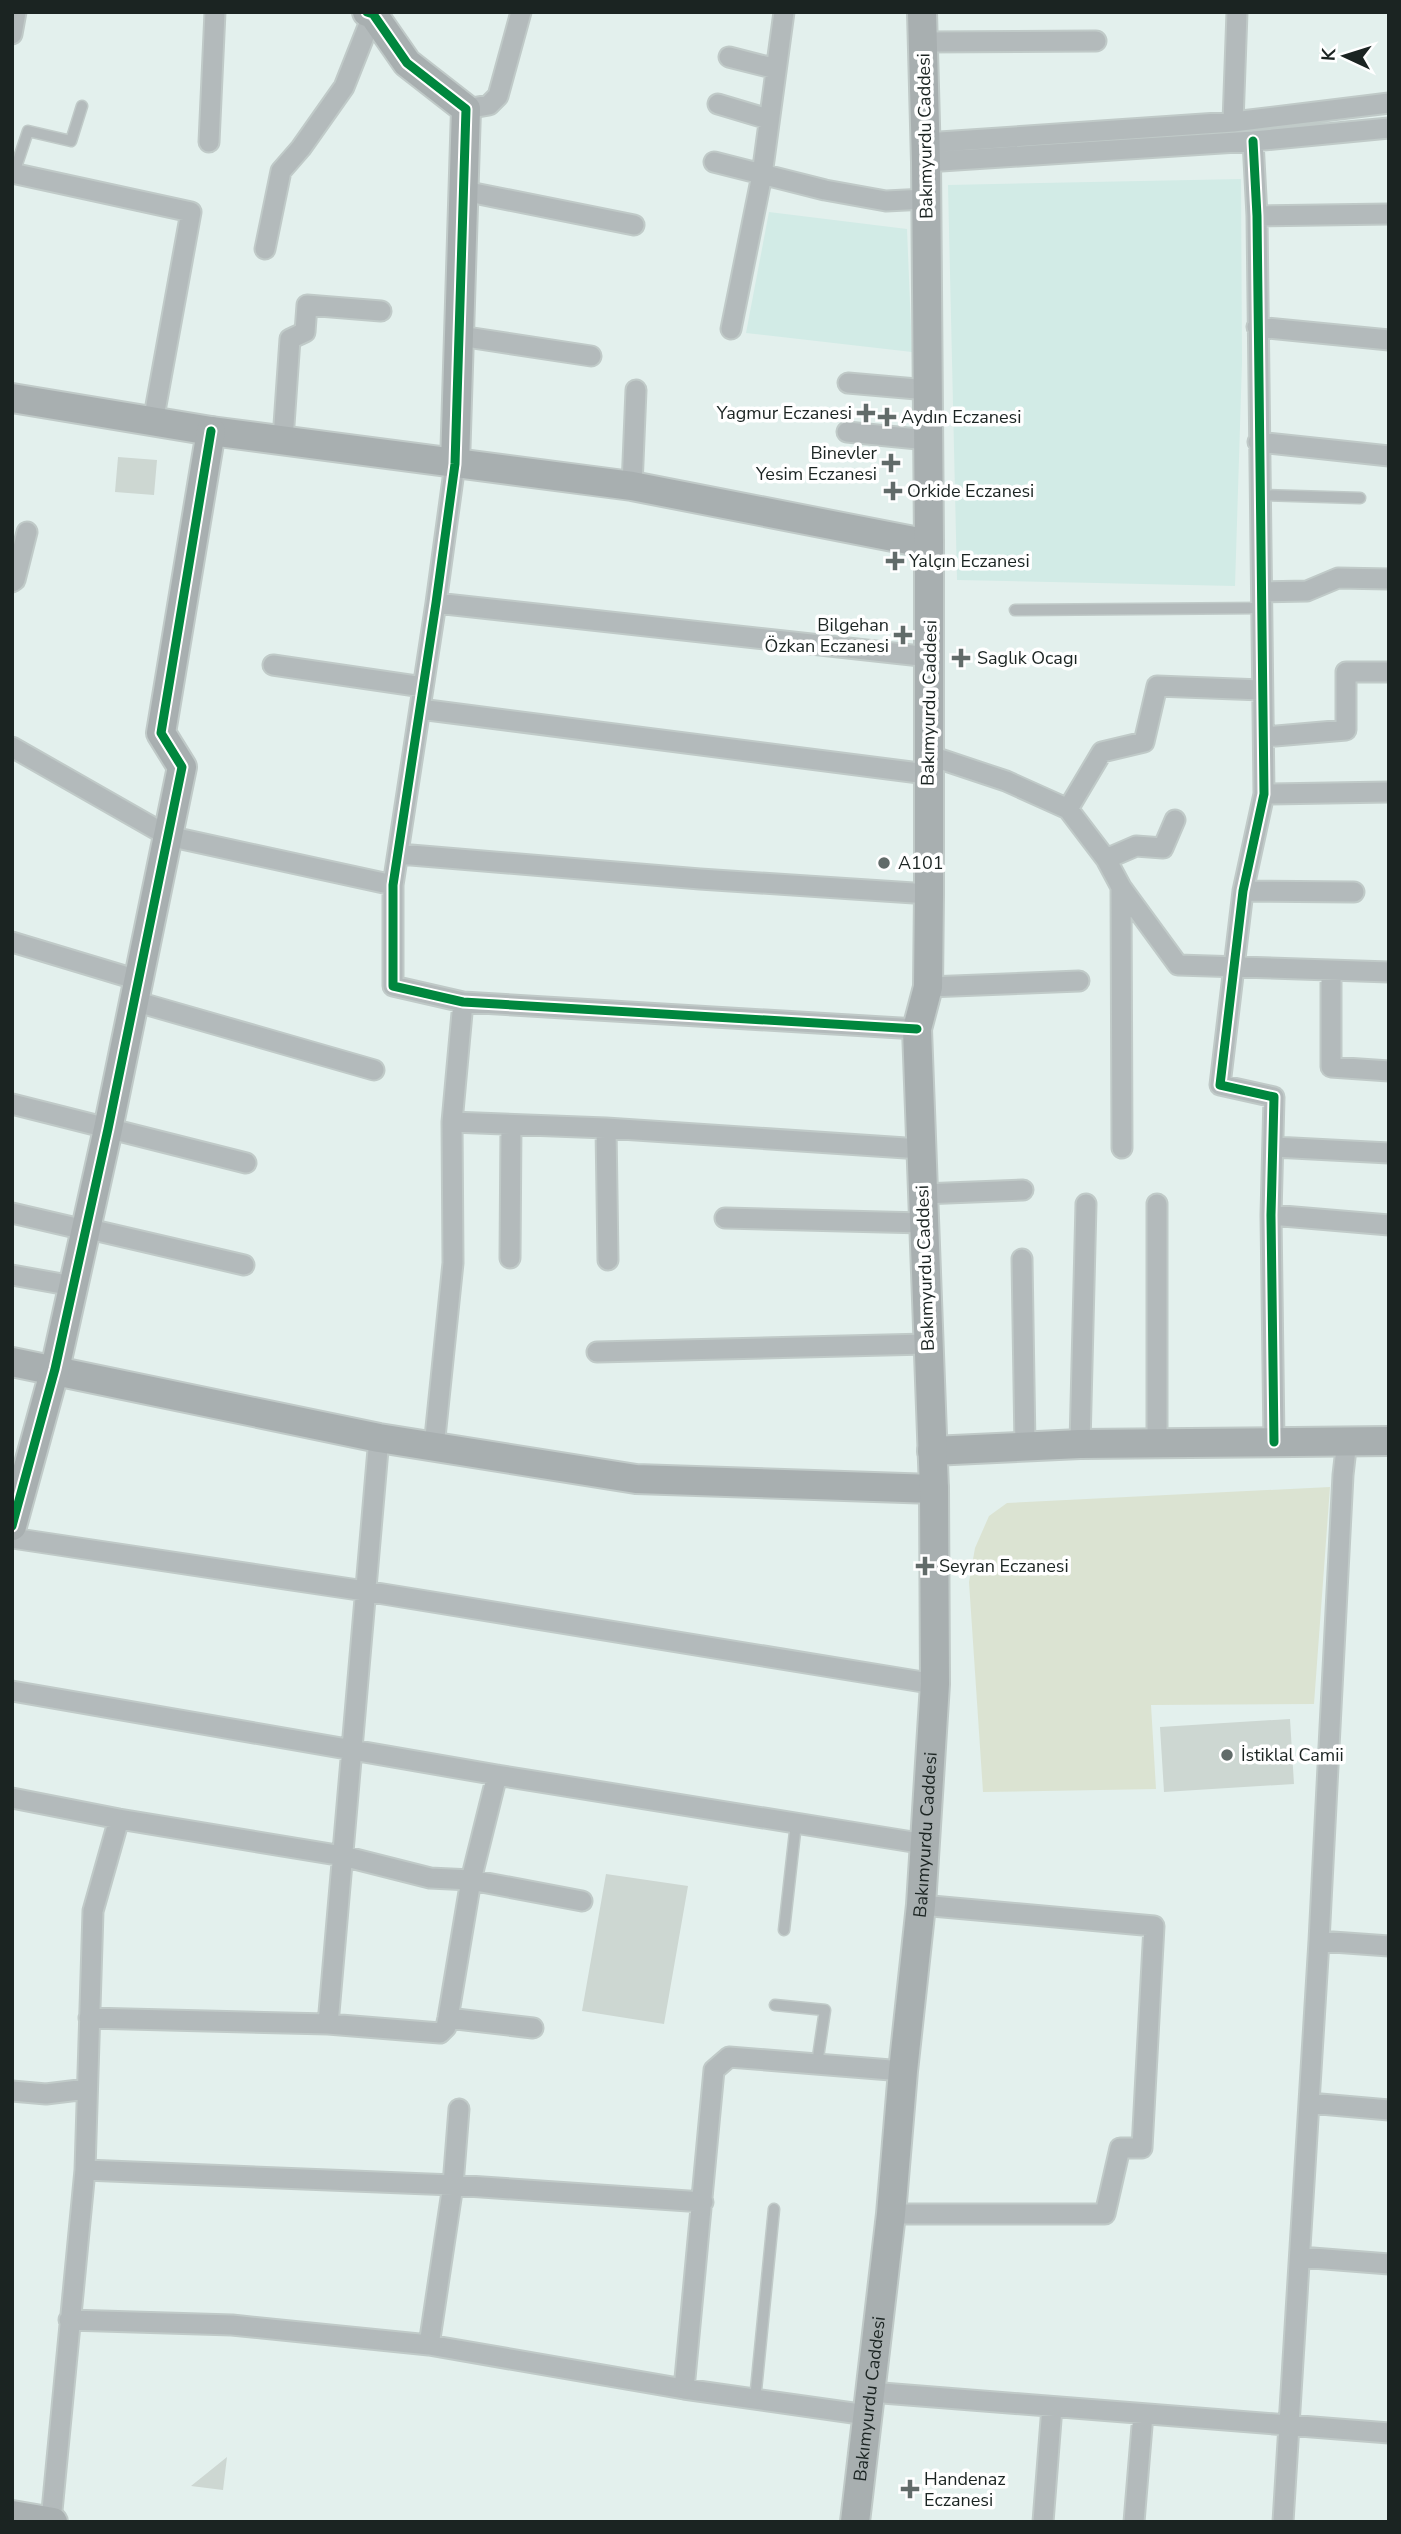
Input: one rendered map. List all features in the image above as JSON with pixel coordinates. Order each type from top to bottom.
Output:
[{"type":"street","points":[[12,34],[16,12]]},
{"type":"street","points":[[209,142],[215,12]]},
{"type":"street","points":[[371,13],[407,63],[466,108],[489,105],[498,96],[521,12]]},
{"type":"street","points":[[731,329],[762,175],[784,12]]},
{"type":"street","name":"Bakımyurdu Caddesi","points":[[855,2522],[891,2214],[902,2071],[921,1905],[935,1684],[934,1489],[917,1029],[928,987],[929,894],[928,390],[922,12]]},
{"type":"street","points":[[1233,121],[1237,12]]},
{"type":"street","points":[[265,249],[281,171],[301,148],[344,87],[371,13]]},
{"type":"street","points":[[924,41],[1097,41]]},
{"type":"street","points":[[729,57],[776,69]]},
{"type":"street","points":[[926,152],[1389,103]]},
{"type":"street","points":[[718,104],[768,119]]},
{"type":"street","points":[[466,108],[455,464],[393,885],[393,986],[463,1002],[917,1029]]},
{"type":"street","points":[[926,152],[1253,141],[1389,128]]},
{"type":"street","points":[[1253,141],[1257,216],[1264,794],[1242,891],[1220,1085],[1274,1097],[1271,1215],[1274,1442]]},
{"type":"street","points":[[714,162],[824,190],[886,201],[926,199]]},
{"type":"street","points":[[13,173],[191,212],[153,422]]},
{"type":"street","points":[[464,191],[634,225]]},
{"type":"street","points":[[1257,216],[1389,214]]},
{"type":"street","points":[[283,439],[290,339],[305,332],[307,304],[381,311]]},
{"type":"street","points":[[1257,327],[1389,340]]},
{"type":"street","points":[[460,336],[591,356]]},
{"type":"street","points":[[848,383],[928,390]]},
{"type":"street","points":[[632,486],[636,390]]},
{"type":"street","points":[[12,398],[153,422],[632,486],[929,544]]},
{"type":"street","points":[[12,1526],[55,1369],[108,1129],[182,767],[161,733],[211,430]]},
{"type":"street","points":[[847,432],[928,440]]},
{"type":"street","points":[[1258,442],[1389,456]]},
{"type":"street","points":[[12,582],[15,580],[27,532]]},
{"type":"street","points":[[1261,600],[1307,591],[1338,579],[1389,579]]},
{"type":"street","points":[[436,603],[930,657]]},
{"type":"street","points":[[273,665],[423,687]]},
{"type":"street","points":[[1265,737],[1346,730],[1346,672],[1389,672]]},
{"type":"street","points":[[1068,809],[1102,752],[1144,743],[1157,686],[1262,690]]},
{"type":"street","points":[[420,709],[928,764],[1006,781],[1068,809],[1106,859],[1121,887],[1178,965],[1389,972]]},
{"type":"street","points":[[12,747],[168,836],[393,885]]},
{"type":"street","points":[[1264,794],[1389,792]]},
{"type":"street","points":[[1106,859],[1136,846],[1163,848],[1175,820]]},
{"type":"street","points":[[398,854],[701,879],[929,894]]},
{"type":"street","points":[[1121,887],[1122,1148]]},
{"type":"street","points":[[1242,891],[1354,892]]},
{"type":"street","points":[[12,942],[136,990],[374,1070]]},
{"type":"street","points":[[1331,971],[1331,1067],[1389,1071]]},
{"type":"street","points":[[928,987],[1079,981]]},
{"type":"street","points":[[434,1447],[453,1264],[452,1122],[463,1002]]},
{"type":"street","points":[[12,1104],[246,1163]]},
{"type":"street","points":[[452,1122],[606,1128],[921,1149]]},
{"type":"street","points":[[510,1258],[511,1125]]},
{"type":"street","points":[[606,1128],[608,1261]]},
{"type":"street","points":[[1274,1147],[1389,1153]]},
{"type":"street","points":[[922,1194],[1023,1190]]},
{"type":"street","points":[[1080,1444],[1086,1204]]},
{"type":"street","points":[[1157,1204],[1157,1443]]},
{"type":"street","points":[[12,1213],[244,1265]]},
{"type":"street","points":[[1271,1215],[1389,1225]]},
{"type":"street","points":[[725,1218],[924,1223]]},
{"type":"street","points":[[1022,1259],[1025,1446]]},
{"type":"street","points":[[12,1275],[73,1286]]},
{"type":"street","points":[[597,1352],[927,1344]]},
{"type":"street","points":[[12,1362],[379,1438],[636,1479],[934,1489]]},
{"type":"street","points":[[932,1451],[1080,1444],[1274,1442],[1388,1437]]},
{"type":"street","points":[[328,2024],[379,1438]]},
{"type":"street","points":[[1283,2522],[1291,2426],[1347,1440]]},
{"type":"street","points":[[12,1538],[365,1591],[935,1684]]},
{"type":"street","points":[[12,1692],[497,1775],[925,1844]]},
{"type":"street","points":[[89,2018],[328,2024],[440,2033],[446,2027],[448,2018],[471,1881],[497,1775]]},
{"type":"street","points":[[12,1798],[119,1819],[343,1856],[430,1878],[471,1881],[582,1901]]},
{"type":"street","points":[[12,2515],[52,2522],[85,2170],[93,1911],[119,1819]]},
{"type":"street","points":[[891,2214],[1105,2214],[1120,2148],[1142,2148],[1154,1926],[921,1905]]},
{"type":"street","points":[[1319,1941],[1389,1946]]},
{"type":"street","points":[[448,2018],[533,2028]]},
{"type":"street","points":[[684,2389],[704,2202],[714,2070],[729,2057],[902,2071]]},
{"type":"street","points":[[12,2091],[46,2094],[87,2089]]},
{"type":"street","points":[[1309,2103],[1389,2110]]},
{"type":"street","points":[[429,2346],[453,2185],[459,2109]]},
{"type":"street","points":[[85,2170],[453,2185],[704,2202]]},
{"type":"street","points":[[1300,2257],[1389,2264]]},
{"type":"street","points":[[69,2320],[232,2325],[429,2346],[755,2400],[1052,2407],[1389,2433]]},
{"type":"street","points":[[1043,2522],[1052,2407]]},
{"type":"street","points":[[1134,2522],[1143,2414]]},
{"type":"lane","points":[[13,173],[28,131],[71,141],[82,106]]},
{"type":"lane","points":[[1259,495],[1360,498]]},
{"type":"lane","points":[[1015,610],[1261,600]]},
{"type":"lane","points":[[784,1930],[796,1823]]},
{"type":"lane","points":[[775,2005],[825,2010],[817,2064]]},
{"type":"lane","points":[[755,2400],[774,2209]]},
{"type":"shaded area","points":[[1241,179],[1242,362],[1235,586],[957,580],[948,185]]},
{"type":"shaded area","points":[[769,212],[907,229],[912,352],[746,333]]},
{"type":"shaded area","points":[[1330,1487],[1314,1704],[1151,1705],[1156,1789],[983,1792],[969,1582],[975,1548],[989,1516],[1007,1503]]},
{"type":"building","points":[[118,457],[157,460],[154,495],[115,492]]},
{"type":"building","name":"İstiklal Camii","points":[[1290,1719],[1294,1784],[1164,1792],[1160,1727]]},
{"type":"building","points":[[606,1874],[688,1886],[664,2024],[582,2011]]},
{"type":"building","points":[[227,2457],[223,2490],[191,2486]]},
{"type":"cycle path","points":[[367,12],[373,14],[407,63],[466,109],[455,464],[393,885],[393,986],[463,1002],[917,1029]]},
{"type":"cycle path","points":[[1253,141],[1257,216],[1264,794],[1243,891],[1220,1085],[1274,1097],[1271,1215],[1274,1442]]},
{"type":"cycle path","points":[[12,1526],[55,1369],[108,1129],[182,767],[161,733],[211,431]]},
{"type":"place","name":"Yagmur Eczanesi","points":[[866,413]]},
{"type":"place","name":"Aydın Eczanesi","points":[[887,417]]},
{"type":"place","name":"Binevler Yesim Eczanesi","points":[[891,463]]},
{"type":"place","name":"Orkide Eczanesi","points":[[893,491]]},
{"type":"place","name":"Yalçın Eczanesi","points":[[895,561]]},
{"type":"place","name":"Bilgehan Özkan Eczanesi","points":[[903,635]]},
{"type":"place","name":"Saglık Ocagı","points":[[961,658]]},
{"type":"place","name":"A101","points":[[884,863]]},
{"type":"place","name":"Seyran Eczanesi","points":[[925,1566]]},
{"type":"place","name":"İstiklal Camii","points":[[1227,1755]]},
{"type":"place","name":"Handenaz Eczanesi","points":[[910,2489]]}]
